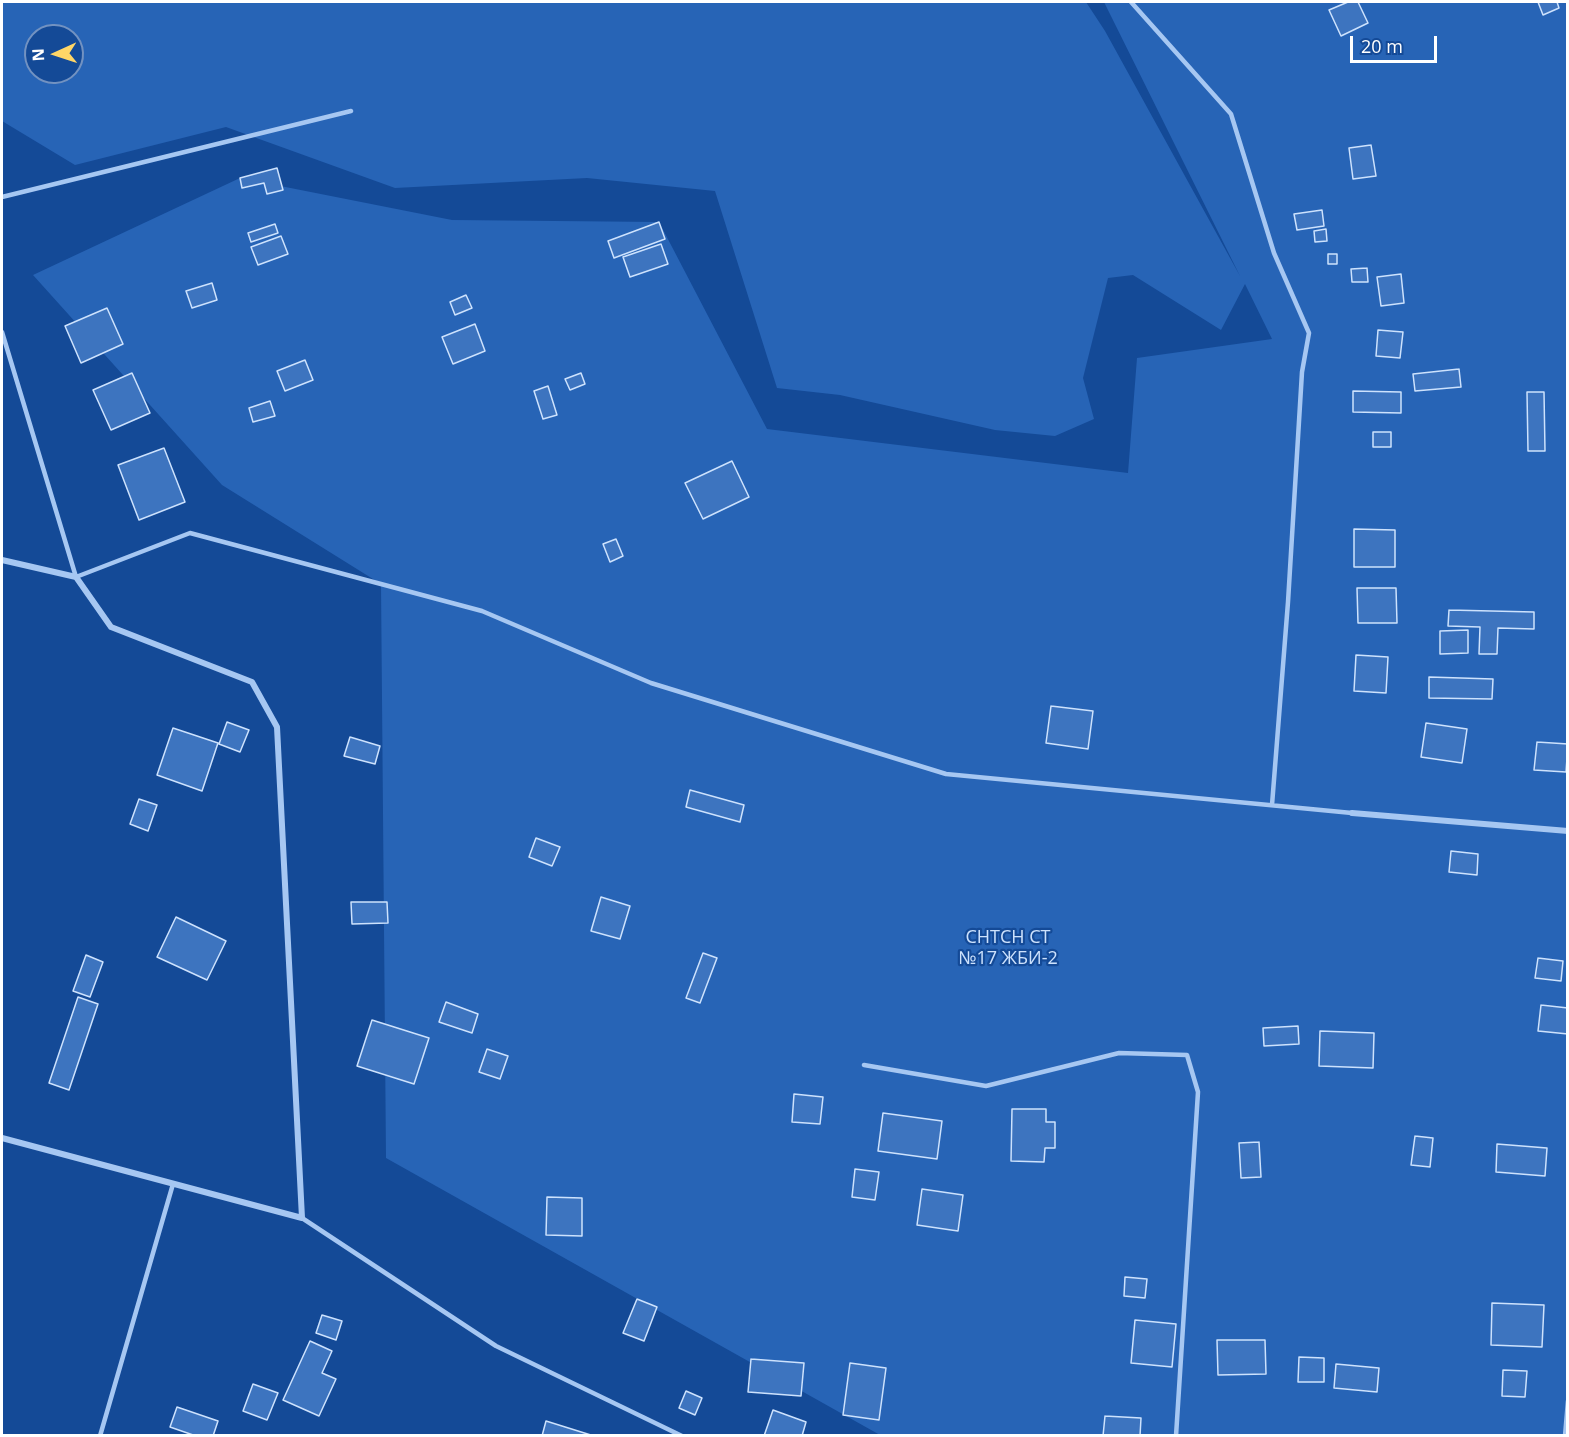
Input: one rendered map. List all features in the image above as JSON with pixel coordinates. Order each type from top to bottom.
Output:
[{"type":"street","points":[[2,560],[76,578],[111,627],[252,682],[277,728],[302,1218],[2,1138]]},
{"type":"street","points":[[1352,813],[1568,831]]},
{"type":"lane","points":[[1131,2],[1231,114],[1274,253],[1309,333],[1302,372],[1288,602],[1272,805]]},
{"type":"lane","points":[[2,197],[351,111]]},
{"type":"lane","points":[[2,332],[76,578],[190,533],[482,611],[651,683],[946,774],[1352,813]]},
{"type":"lane","points":[[864,1065],[986,1086],[1119,1053],[1187,1055],[1198,1092],[1176,1436]]},
{"type":"lane","points":[[100,1436],[173,1184]]},
{"type":"lane","points":[[302,1218],[496,1346],[682,1436]]},
{"type":"lane","points":[[1565,1436],[1568,1401]]},
{"type":"green space","name":"СНТСН СТ №17 ЖБИ-2","points":[[2,2],[1086,2],[1105,31],[1240,276],[1104,2],[1567,2],[1567,1435],[880,1435],[386,1158],[381,584],[222,485],[33,275],[240,178],[452,220],[659,222],[767,429],[1128,473],[1137,358],[1272,339],[1245,284],[1221,330],[1133,275],[1108,278],[1083,378],[1094,419],[1055,436],[995,430],[840,395],[777,388],[715,191],[587,178],[395,188],[226,127],[75,165],[2,121]]},
{"type":"building","points":[[1348,2],[1358,2],[1368,23],[1341,36],[1329,10]]},
{"type":"building","points":[[1538,2],[1557,2],[1559,8],[1543,15]]},
{"type":"building","points":[[1371,145],[1376,176],[1353,179],[1349,148]]},
{"type":"building","points":[[277,168],[283,190],[267,194],[264,183],[242,188],[240,178]]},
{"type":"building","points":[[1322,210],[1324,226],[1297,230],[1294,214]]},
{"type":"building","points":[[659,222],[665,239],[614,258],[608,241]]},
{"type":"building","points":[[275,224],[278,233],[251,242],[248,233]]},
{"type":"building","points":[[1326,229],[1327,241],[1315,242],[1314,231]]},
{"type":"building","points":[[281,236],[288,254],[258,265],[251,247]]},
{"type":"building","points":[[661,244],[668,264],[630,277],[623,257]]},
{"type":"building","points":[[1328,254],[1337,254],[1337,264],[1328,264]]},
{"type":"building","points":[[1367,268],[1368,282],[1352,282],[1351,269]]},
{"type":"building","points":[[1401,274],[1404,303],[1381,306],[1377,277]]},
{"type":"building","points":[[212,283],[217,300],[192,308],[186,291]]},
{"type":"building","points":[[466,295],[472,308],[455,315],[450,302]]},
{"type":"building","points":[[107,308],[123,344],[81,363],[65,326]]},
{"type":"building","points":[[475,324],[485,351],[453,364],[442,337]]},
{"type":"building","points":[[1378,330],[1403,332],[1400,358],[1376,356]]},
{"type":"building","points":[[305,360],[313,380],[285,391],[277,371]]},
{"type":"building","points":[[1459,369],[1461,387],[1415,391],[1413,374]]},
{"type":"building","points":[[132,373],[150,413],[111,430],[93,390]]},
{"type":"building","points":[[581,373],[585,384],[570,390],[565,379]]},
{"type":"building","points":[[548,386],[557,415],[543,419],[534,391]]},
{"type":"building","points":[[1353,391],[1401,392],[1401,413],[1353,412]]},
{"type":"building","points":[[1527,392],[1544,392],[1545,451],[1528,451]]},
{"type":"building","points":[[270,401],[275,416],[253,422],[249,408]]},
{"type":"building","points":[[1373,432],[1391,432],[1391,447],[1373,447]]},
{"type":"building","points":[[164,448],[185,502],[139,520],[118,465]]},
{"type":"building","points":[[732,461],[749,497],[703,519],[685,483]]},
{"type":"building","points":[[1354,529],[1395,530],[1395,567],[1354,567]]},
{"type":"building","points":[[616,539],[623,556],[610,562],[603,544]]},
{"type":"building","points":[[1357,588],[1396,588],[1397,623],[1358,623]]},
{"type":"building","points":[[1449,610],[1534,612],[1534,629],[1498,628],[1497,654],[1479,654],[1480,627],[1448,626]]},
{"type":"building","points":[[1468,630],[1468,653],[1440,654],[1440,631]]},
{"type":"building","points":[[1356,655],[1388,657],[1386,693],[1354,691]]},
{"type":"building","points":[[1429,677],[1493,679],[1492,699],[1429,698]]},
{"type":"building","points":[[1051,706],[1093,711],[1088,749],[1046,743]]},
{"type":"building","points":[[227,722],[249,730],[240,752],[219,744]]},
{"type":"building","points":[[1426,723],[1467,729],[1462,763],[1421,757]]},
{"type":"building","points":[[173,728],[218,743],[202,791],[157,775]]},
{"type":"building","points":[[350,737],[380,746],[375,764],[344,756]]},
{"type":"building","points":[[1537,742],[1568,744],[1566,772],[1534,770]]},
{"type":"building","points":[[690,790],[744,805],[740,822],[686,807]]},
{"type":"building","points":[[139,799],[157,805],[148,831],[130,824]]},
{"type":"building","points":[[536,838],[560,847],[552,866],[529,857]]},
{"type":"building","points":[[1451,851],[1478,854],[1477,875],[1449,872]]},
{"type":"building","points":[[601,897],[630,906],[620,939],[591,931]]},
{"type":"building","points":[[351,902],[387,902],[388,923],[352,924]]},
{"type":"building","points":[[176,917],[226,941],[207,980],[157,957]]},
{"type":"building","points":[[703,953],[717,958],[700,1003],[686,998]]},
{"type":"building","points":[[86,955],[103,962],[90,997],[73,991]]},
{"type":"building","points":[[1538,958],[1563,961],[1561,981],[1535,978]]},
{"type":"building","points":[[78,997],[98,1004],[69,1090],[49,1083]]},
{"type":"building","points":[[446,1002],[478,1014],[472,1033],[439,1022]]},
{"type":"building","points":[[1541,1005],[1568,1008],[1568,1034],[1538,1031]]},
{"type":"building","points":[[372,1020],[429,1038],[414,1084],[357,1066]]},
{"type":"building","points":[[1298,1026],[1299,1044],[1264,1046],[1263,1028]]},
{"type":"building","points":[[1320,1031],[1374,1033],[1373,1068],[1319,1066]]},
{"type":"building","points":[[487,1049],[508,1056],[500,1079],[479,1072]]},
{"type":"building","points":[[794,1094],[823,1097],[820,1124],[792,1122]]},
{"type":"building","points":[[1012,1109],[1046,1109],[1046,1122],[1055,1122],[1055,1148],[1045,1148],[1044,1162],[1011,1161]]},
{"type":"building","points":[[883,1113],[942,1121],[937,1159],[878,1151]]},
{"type":"building","points":[[1415,1136],[1433,1138],[1430,1167],[1411,1165]]},
{"type":"building","points":[[1259,1142],[1261,1177],[1241,1178],[1239,1143]]},
{"type":"building","points":[[1497,1144],[1547,1148],[1545,1176],[1496,1172]]},
{"type":"building","points":[[855,1169],[879,1172],[875,1200],[852,1197]]},
{"type":"building","points":[[922,1189],[963,1195],[958,1231],[917,1225]]},
{"type":"building","points":[[547,1197],[582,1198],[582,1236],[546,1235]]},
{"type":"building","points":[[1125,1277],[1147,1279],[1145,1298],[1124,1296]]},
{"type":"building","points":[[637,1299],[657,1307],[644,1341],[623,1333]]},
{"type":"building","points":[[1492,1303],[1544,1305],[1542,1347],[1491,1345]]},
{"type":"building","points":[[322,1315],[342,1321],[336,1340],[316,1333]]},
{"type":"building","points":[[1135,1320],[1176,1324],[1172,1367],[1131,1363]]},
{"type":"building","points":[[1217,1340],[1265,1340],[1266,1374],[1218,1375]]},
{"type":"building","points":[[310,1341],[332,1351],[322,1373],[336,1379],[319,1416],[283,1400]]},
{"type":"building","points":[[1299,1357],[1324,1358],[1324,1382],[1298,1382]]},
{"type":"building","points":[[751,1359],[804,1363],[801,1396],[748,1392]]},
{"type":"building","points":[[850,1363],[886,1368],[879,1420],[843,1415]]},
{"type":"building","points":[[1336,1364],[1379,1368],[1377,1392],[1334,1388]]},
{"type":"building","points":[[1503,1370],[1527,1371],[1525,1397],[1502,1396]]},
{"type":"building","points":[[253,1384],[278,1393],[267,1420],[243,1411]]},
{"type":"building","points":[[686,1391],[702,1398],[695,1415],[679,1408]]},
{"type":"building","points":[[177,1407],[218,1421],[213,1436],[196,1436],[170,1427]]},
{"type":"building","points":[[773,1410],[806,1422],[802,1436],[764,1436]]},
{"type":"building","points":[[1105,1416],[1141,1418],[1140,1436],[1103,1436]]},
{"type":"building","points":[[546,1421],[594,1436],[542,1436]]}]
